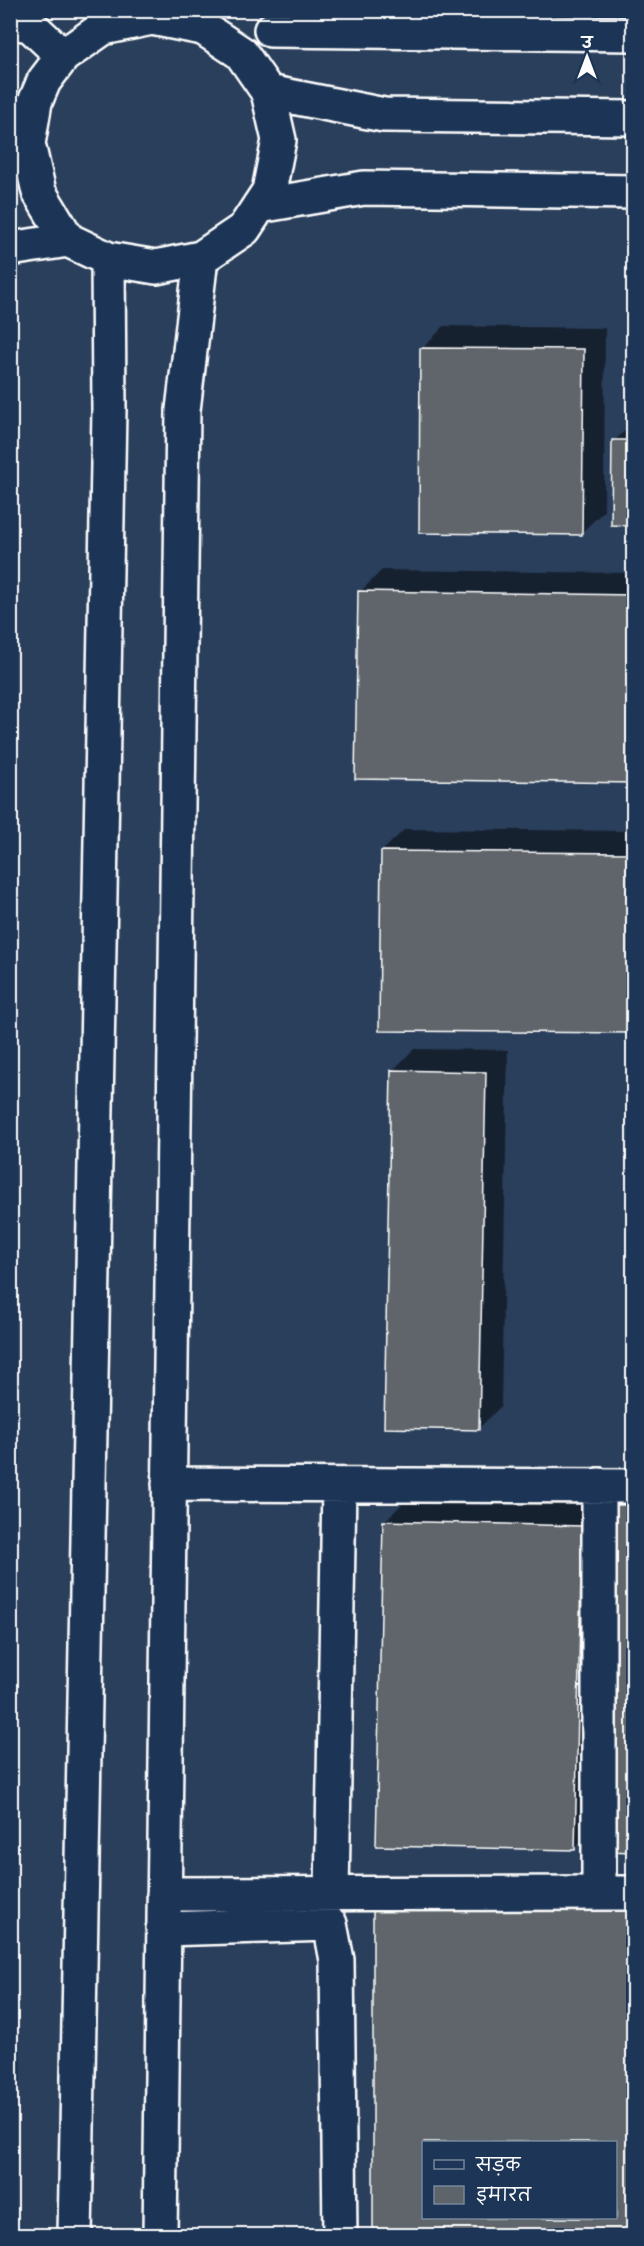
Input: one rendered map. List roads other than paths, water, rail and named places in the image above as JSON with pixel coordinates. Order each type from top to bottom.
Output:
[{"type":"street","points":[[406,32],[465,10]]},
{"type":"street","points":[[117,18],[203,19],[241,53],[268,92],[279,140],[269,191],[244,229],[201,258],[156,267],[108,259],[68,240],[25,190],[28,144],[35,102],[44,81],[63,56],[117,18]]},
{"type":"street","points":[[24,19],[63,56]]},
{"type":"street","points":[[241,53],[273,20],[406,32],[633,34]]},
{"type":"street","points":[[10,87],[44,81]]},
{"type":"street","points":[[268,92],[384,115],[633,118]]},
{"type":"street","points":[[259,206],[364,188],[633,192]]},
{"type":"street","points":[[10,249],[68,240]]},
{"type":"street","points":[[160,2235],[183,410],[201,258]]},
{"type":"street","points":[[75,2235],[109,410],[108,259]]},
{"type":"street","points":[[170,1484],[633,1486]]},
{"type":"street","points":[[332,1894],[339,1485]]},
{"type":"street","points":[[599,1485],[599,1893]]},
{"type":"street","points":[[164,1894],[633,1893]]},
{"type":"street","points":[[164,1929],[330,1924],[337,1960],[339,2235]]}]
